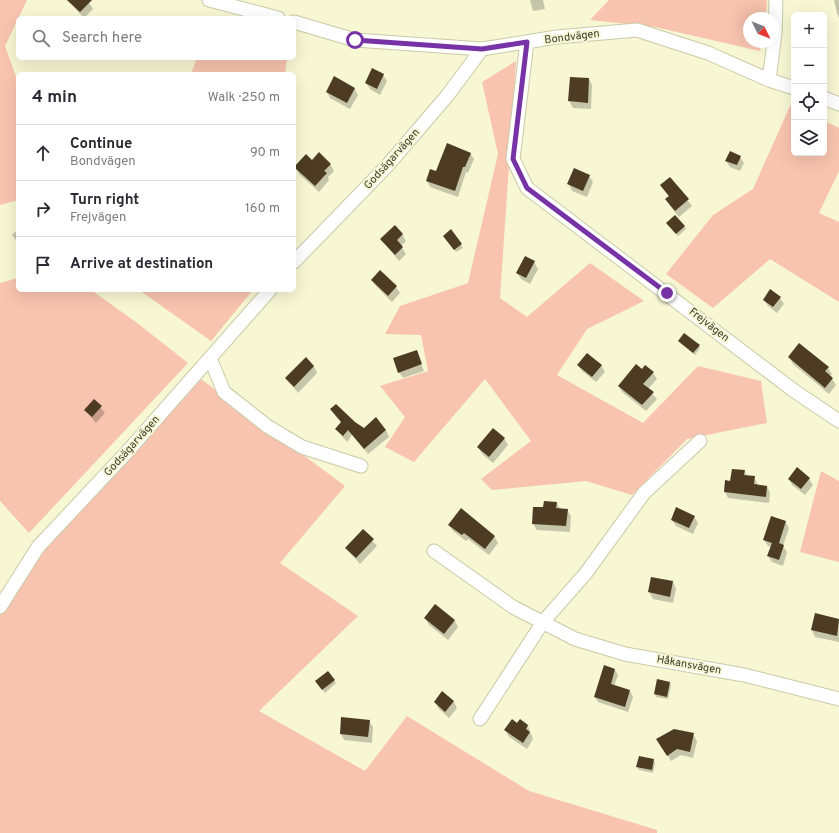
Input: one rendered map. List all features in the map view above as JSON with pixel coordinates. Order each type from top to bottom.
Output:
[{"type":"street","points":[[209,0],[270,16]]},
{"type":"street","points":[[769,80],[775,34],[776,0]]},
{"type":"street","name":"Bondvägen","points":[[296,23],[355,40],[482,49],[527,42],[637,30],[708,53],[769,80],[791,87]]},
{"type":"street","name":"Frejvägen","points":[[527,42],[513,159],[527,188],[793,390],[839,421]]},
{"type":"street","name":"Godsägarvägen","points":[[296,260],[387,166],[447,96],[482,49]]},
{"type":"street","points":[[827,99],[839,104]]},
{"type":"street","name":"Godsägarvägen","points":[[0,607],[38,547],[127,452],[268,292]]},
{"type":"street","points":[[210,358],[224,392],[267,426],[302,447],[361,466]]},
{"type":"street","points":[[480,719],[543,622],[586,573],[644,493],[700,441]]},
{"type":"street","name":"Håkansvägen","points":[[434,551],[513,606],[575,639],[624,654],[744,675],[839,699]]},
{"type":"shaded area","points":[[0,0],[27,0],[19,16],[16,16],[16,23],[5,46],[16,76],[16,201],[0,205]]},
{"type":"shaded area","points":[[609,0],[767,0],[766,12],[743,12],[743,47],[655,27],[590,20]]},
{"type":"shaded area","points":[[747,48],[761,48],[760,51]]},
{"type":"shaded area","points":[[196,60],[287,60],[285,72],[192,72]]},
{"type":"shaded area","points":[[516,61],[500,298],[527,317],[590,263],[644,301],[587,329],[557,375],[643,423],[698,366],[761,381],[767,423],[687,439],[632,495],[586,481],[492,490],[481,479],[531,441],[485,379],[414,462],[385,447],[405,417],[380,386],[428,371],[421,335],[385,334],[400,306],[468,283],[498,154],[482,82]]},
{"type":"shaded area","points":[[790,106],[791,156],[827,156],[827,122],[839,128],[839,171],[819,213],[839,222],[839,302],[770,259],[713,308],[666,274],[713,215],[753,189]]},
{"type":"shaded area","points":[[16,279],[16,292],[94,292],[136,322],[188,363],[29,533],[0,501],[0,283]]},
{"type":"shaded area","points":[[142,292],[251,292],[211,341]]},
{"type":"shaded area","points":[[201,379],[345,486],[280,563],[358,616],[259,711],[365,771],[407,716],[529,791],[657,830],[657,833],[0,833],[0,599]]},
{"type":"shaded area","points":[[821,471],[839,481],[839,562],[800,552]]},
{"type":"building","points":[[67,0],[92,0],[80,12]]},
{"type":"building","points":[[372,68],[384,74],[377,89],[365,83]]},
{"type":"building","points":[[334,76],[355,88],[347,103],[326,92]]},
{"type":"building","points":[[570,77],[589,78],[588,103],[568,101]]},
{"type":"building","points":[[447,143],[471,153],[465,167],[463,167],[455,191],[426,181],[430,169],[436,171]]},
{"type":"building","points":[[730,151],[741,156],[737,165],[725,161]]},
{"type":"building","points":[[319,152],[331,164],[324,171],[327,173],[315,186],[296,169],[296,165],[306,154],[312,160]]},
{"type":"building","points":[[574,168],[590,175],[583,191],[567,184]]},
{"type":"building","points":[[670,177],[689,199],[675,211],[665,199],[669,196],[660,185]]},
{"type":"building","points":[[675,215],[685,226],[676,234],[666,223]]},
{"type":"building","points":[[395,225],[403,234],[397,240],[403,247],[395,255],[380,239]]},
{"type":"building","points":[[451,229],[462,244],[454,250],[443,236]]},
{"type":"building","points":[[525,256],[535,261],[526,278],[516,273]]},
{"type":"building","points":[[380,270],[397,286],[388,296],[371,280]]},
{"type":"building","points":[[770,289],[781,297],[773,307],[763,300]]},
{"type":"building","points":[[684,333],[700,345],[693,353],[678,341]]},
{"type":"building","points":[[799,343],[829,367],[825,371],[833,378],[825,388],[788,357]]},
{"type":"building","points":[[417,350],[422,364],[398,373],[393,358]]},
{"type":"building","points":[[587,353],[602,365],[592,377],[577,365]]},
{"type":"building","points":[[306,357],[314,366],[294,387],[285,378]]},
{"type":"building","points":[[636,364],[642,369],[645,365],[654,372],[643,384],[654,392],[642,405],[618,386]]},
{"type":"building","points":[[94,399],[102,406],[92,417],[84,410]]},
{"type":"building","points":[[336,404],[355,422],[364,428],[376,417],[386,430],[364,449],[348,430],[343,436],[335,429],[341,422],[330,409]]},
{"type":"building","points":[[493,428],[505,438],[489,457],[477,447]]},
{"type":"building","points":[[797,467],[810,478],[801,489],[788,479]]},
{"type":"building","points":[[732,469],[745,470],[744,475],[755,476],[754,484],[767,486],[766,497],[724,492],[725,480],[730,481]]},
{"type":"building","points":[[544,501],[557,502],[556,508],[568,509],[566,526],[532,524],[533,507],[543,507]]},
{"type":"building","points":[[676,507],[695,516],[689,528],[671,520]]},
{"type":"building","points":[[461,508],[495,536],[485,549],[464,533],[462,535],[448,525]]},
{"type":"building","points":[[771,516],[786,521],[779,543],[784,545],[779,560],[767,556],[772,543],[763,540]]},
{"type":"building","points":[[363,529],[374,539],[356,558],[345,548]]},
{"type":"building","points":[[651,577],[673,581],[670,597],[648,592]]},
{"type":"building","points":[[435,604],[455,620],[444,634],[424,618]]},
{"type":"building","points":[[815,613],[839,619],[837,636],[811,630]]},
{"type":"building","points":[[604,665],[615,669],[611,684],[630,690],[625,707],[594,697]]},
{"type":"building","points":[[328,671],[335,680],[322,690],[315,681]]},
{"type":"building","points":[[657,679],[670,682],[667,697],[654,694]]},
{"type":"building","points":[[442,691],[454,701],[445,712],[434,702]]},
{"type":"building","points":[[341,717],[370,720],[368,737],[340,734]]},
{"type":"building","points":[[512,719],[517,723],[520,719],[528,725],[526,729],[530,732],[523,743],[504,730]]},
{"type":"building","points":[[674,729],[694,733],[690,752],[677,749],[667,756],[656,739]]},
{"type":"building","points":[[639,756],[654,759],[652,770],[636,767]]},
{"type":"route","points":[[355,40],[482,49],[519,42],[527,42],[513,159],[527,188],[667,293]]}]
